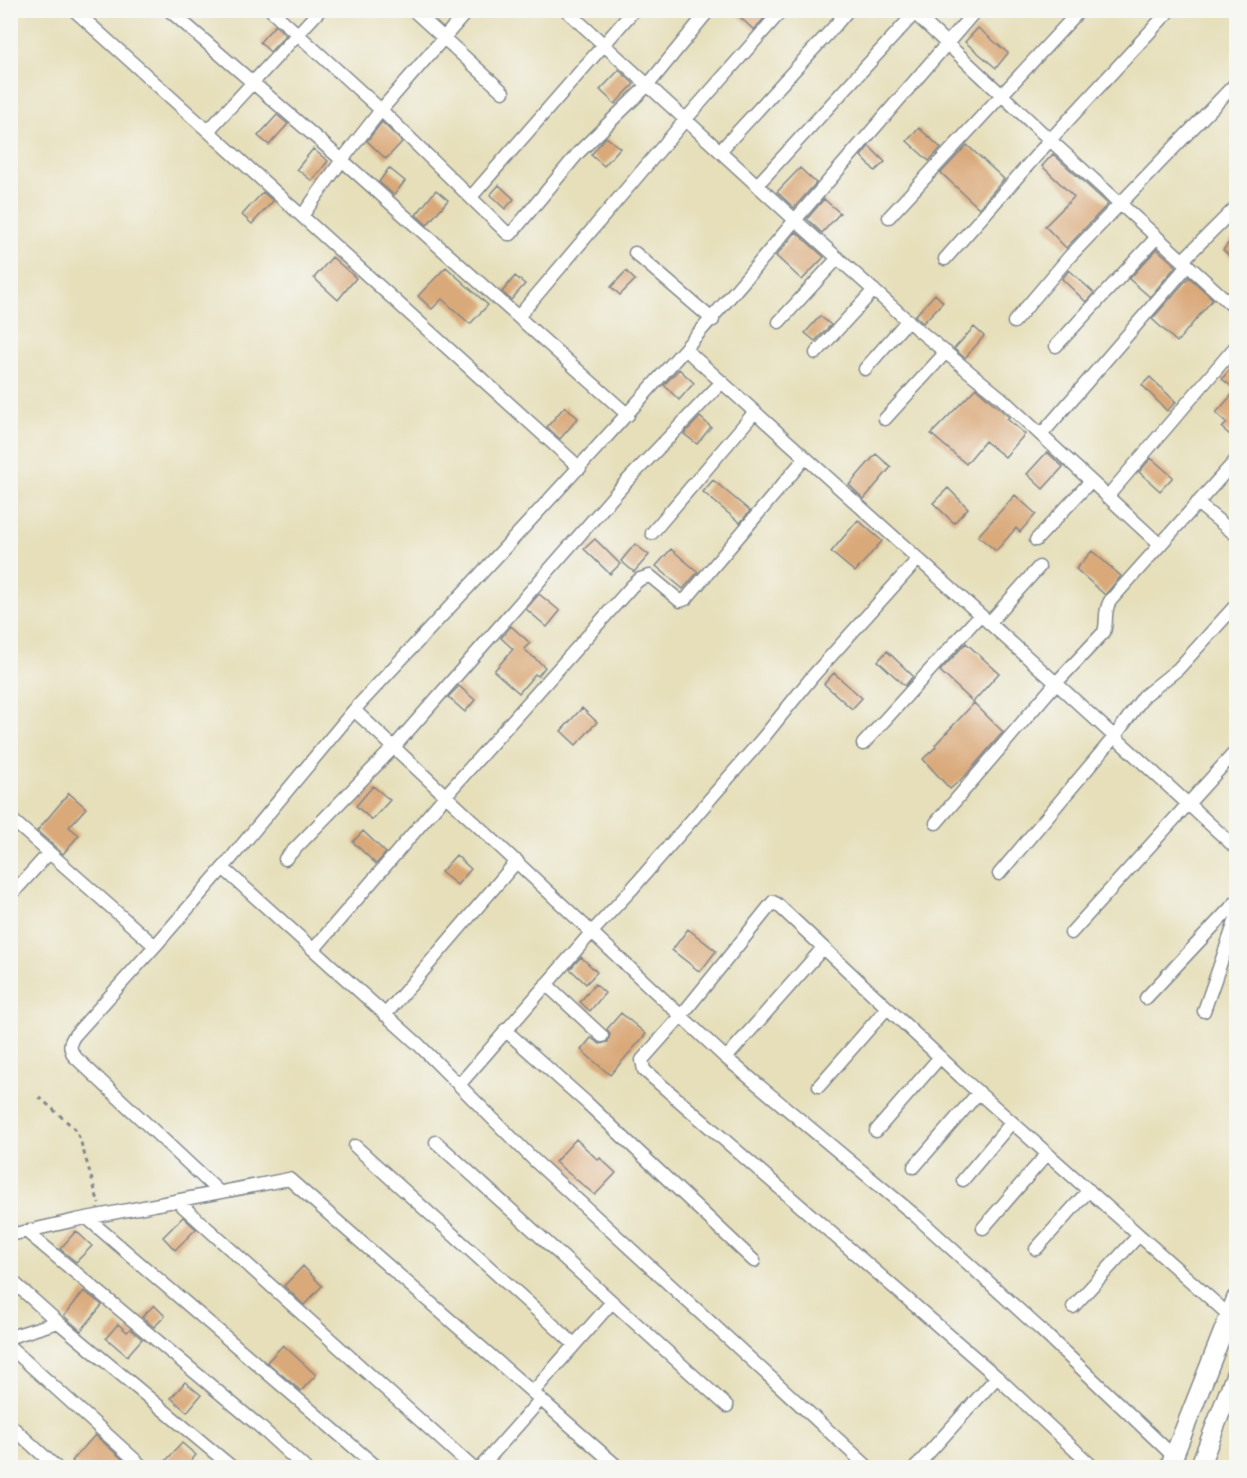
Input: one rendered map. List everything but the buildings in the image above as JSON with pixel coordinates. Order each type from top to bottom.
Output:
[{"type":"main road","points":[[1176,1464],[1234,1310]]},
{"type":"main road","points":[[1199,1467],[1236,1373]]},
{"type":"street","points":[[74,10],[580,468]]},
{"type":"street","points":[[169,10],[342,160],[628,415]]},
{"type":"street","points":[[270,10],[381,110],[508,234],[511,234],[579,152],[648,85],[709,10]]},
{"type":"street","points":[[208,131],[320,10]]},
{"type":"street","points":[[413,10],[503,92]]},
{"type":"street","points":[[302,216],[381,110],[468,10]]},
{"type":"street","points":[[566,10],[795,220],[1001,398],[1159,544]]},
{"type":"street","points":[[471,197],[634,10]]},
{"type":"street","points":[[518,317],[782,10]]},
{"type":"street","points":[[720,151],[848,10]]},
{"type":"street","points":[[219,1192],[74,1056],[70,1050],[70,1042],[224,867],[354,710],[580,468],[713,320],[795,220],[976,10]]},
{"type":"street","points":[[889,217],[1080,10]]},
{"type":"street","points":[[945,259],[1050,140],[1170,10]]},
{"type":"street","points":[[758,184],[913,12],[1236,309]]},
{"type":"street","points":[[1014,322],[1070,256],[1236,83]]},
{"type":"street","points":[[1041,435],[1236,207]]},
{"type":"street","points":[[1056,346],[1157,237]]},
{"type":"street","points":[[635,253],[713,320]]},
{"type":"street","points":[[779,322],[838,258]]},
{"type":"street","points":[[816,354],[874,290]]},
{"type":"street","points":[[865,369],[908,320]]},
{"type":"street","points":[[1107,497],[1236,346]]},
{"type":"street","points":[[685,349],[1056,682],[1236,848]]},
{"type":"street","points":[[885,418],[946,352]]},
{"type":"street","points":[[285,859],[394,747],[627,482],[721,383]]},
{"type":"street","points":[[652,533],[754,413]]},
{"type":"street","points":[[314,949],[446,795],[632,586],[640,579],[651,576],[680,601],[687,599],[805,458]]},
{"type":"street","points":[[936,823],[1056,682],[1104,632],[1107,624],[1105,609],[1110,602],[1159,544],[1236,460]]},
{"type":"street","points":[[1036,540],[1090,482]]},
{"type":"street","points":[[1197,502],[1236,536]]},
{"type":"street","points":[[459,1085],[763,738],[812,677],[918,559]]},
{"type":"street","points":[[863,744],[1039,567]]},
{"type":"street","points":[[999,874],[1115,736],[1144,696],[1178,669],[1236,605]]},
{"type":"street","points":[[354,710],[726,1058],[917,1217],[1040,1329],[1176,1464]]},
{"type":"street","points":[[1071,933],[1236,751]]},
{"type":"street","points":[[10,818],[155,946]]},
{"type":"street","points":[[10,896],[49,853]]},
{"type":"street","points":[[386,1015],[517,861]]},
{"type":"street","points":[[224,867],[419,1045],[534,1160],[869,1467]]},
{"type":"street","points":[[1094,1467],[997,1377],[644,1070],[642,1060],[681,1016],[773,902],[1047,1154],[1139,1235],[1234,1310]]},
{"type":"street","points":[[1146,998],[1236,902]]},
{"type":"street","points":[[1203,1011],[1236,919]]},
{"type":"street","points":[[726,1058],[823,948]]},
{"type":"street","points":[[546,984],[602,1036]]},
{"type":"street","points":[[819,1086],[887,1008]]},
{"type":"street","points":[[505,1030],[587,1103],[754,1261]]},
{"type":"street","points":[[876,1131],[940,1057]]},
{"type":"street","points":[[914,1167],[979,1092]]},
{"type":"street","points":[[963,1180],[1012,1122]]},
{"type":"street","points":[[436,1142],[727,1407]]},
{"type":"street","points":[[355,1146],[574,1344]]},
{"type":"street","points":[[983,1228],[1047,1154]]},
{"type":"street","points":[[10,1235],[289,1179],[619,1467]]},
{"type":"street","points":[[1036,1249],[1089,1190]]},
{"type":"street","points":[[177,1201],[473,1467]]},
{"type":"street","points":[[87,1218],[378,1467]]},
{"type":"street","points":[[27,1232],[305,1467]]},
{"type":"street","points":[[1073,1307],[1139,1235]]},
{"type":"street","points":[[10,1279],[58,1322],[234,1467]]},
{"type":"street","points":[[480,1467],[537,1396],[574,1344],[612,1302]]},
{"type":"street","points":[[10,1337],[58,1322]]},
{"type":"street","points":[[10,1347],[144,1467]]},
{"type":"street","points":[[915,1467],[997,1377]]},
{"type":"street","points":[[10,1425],[57,1467]]},
{"type":"path","points":[[39,1097],[67,1119],[80,1139],[102,1215]]}]
